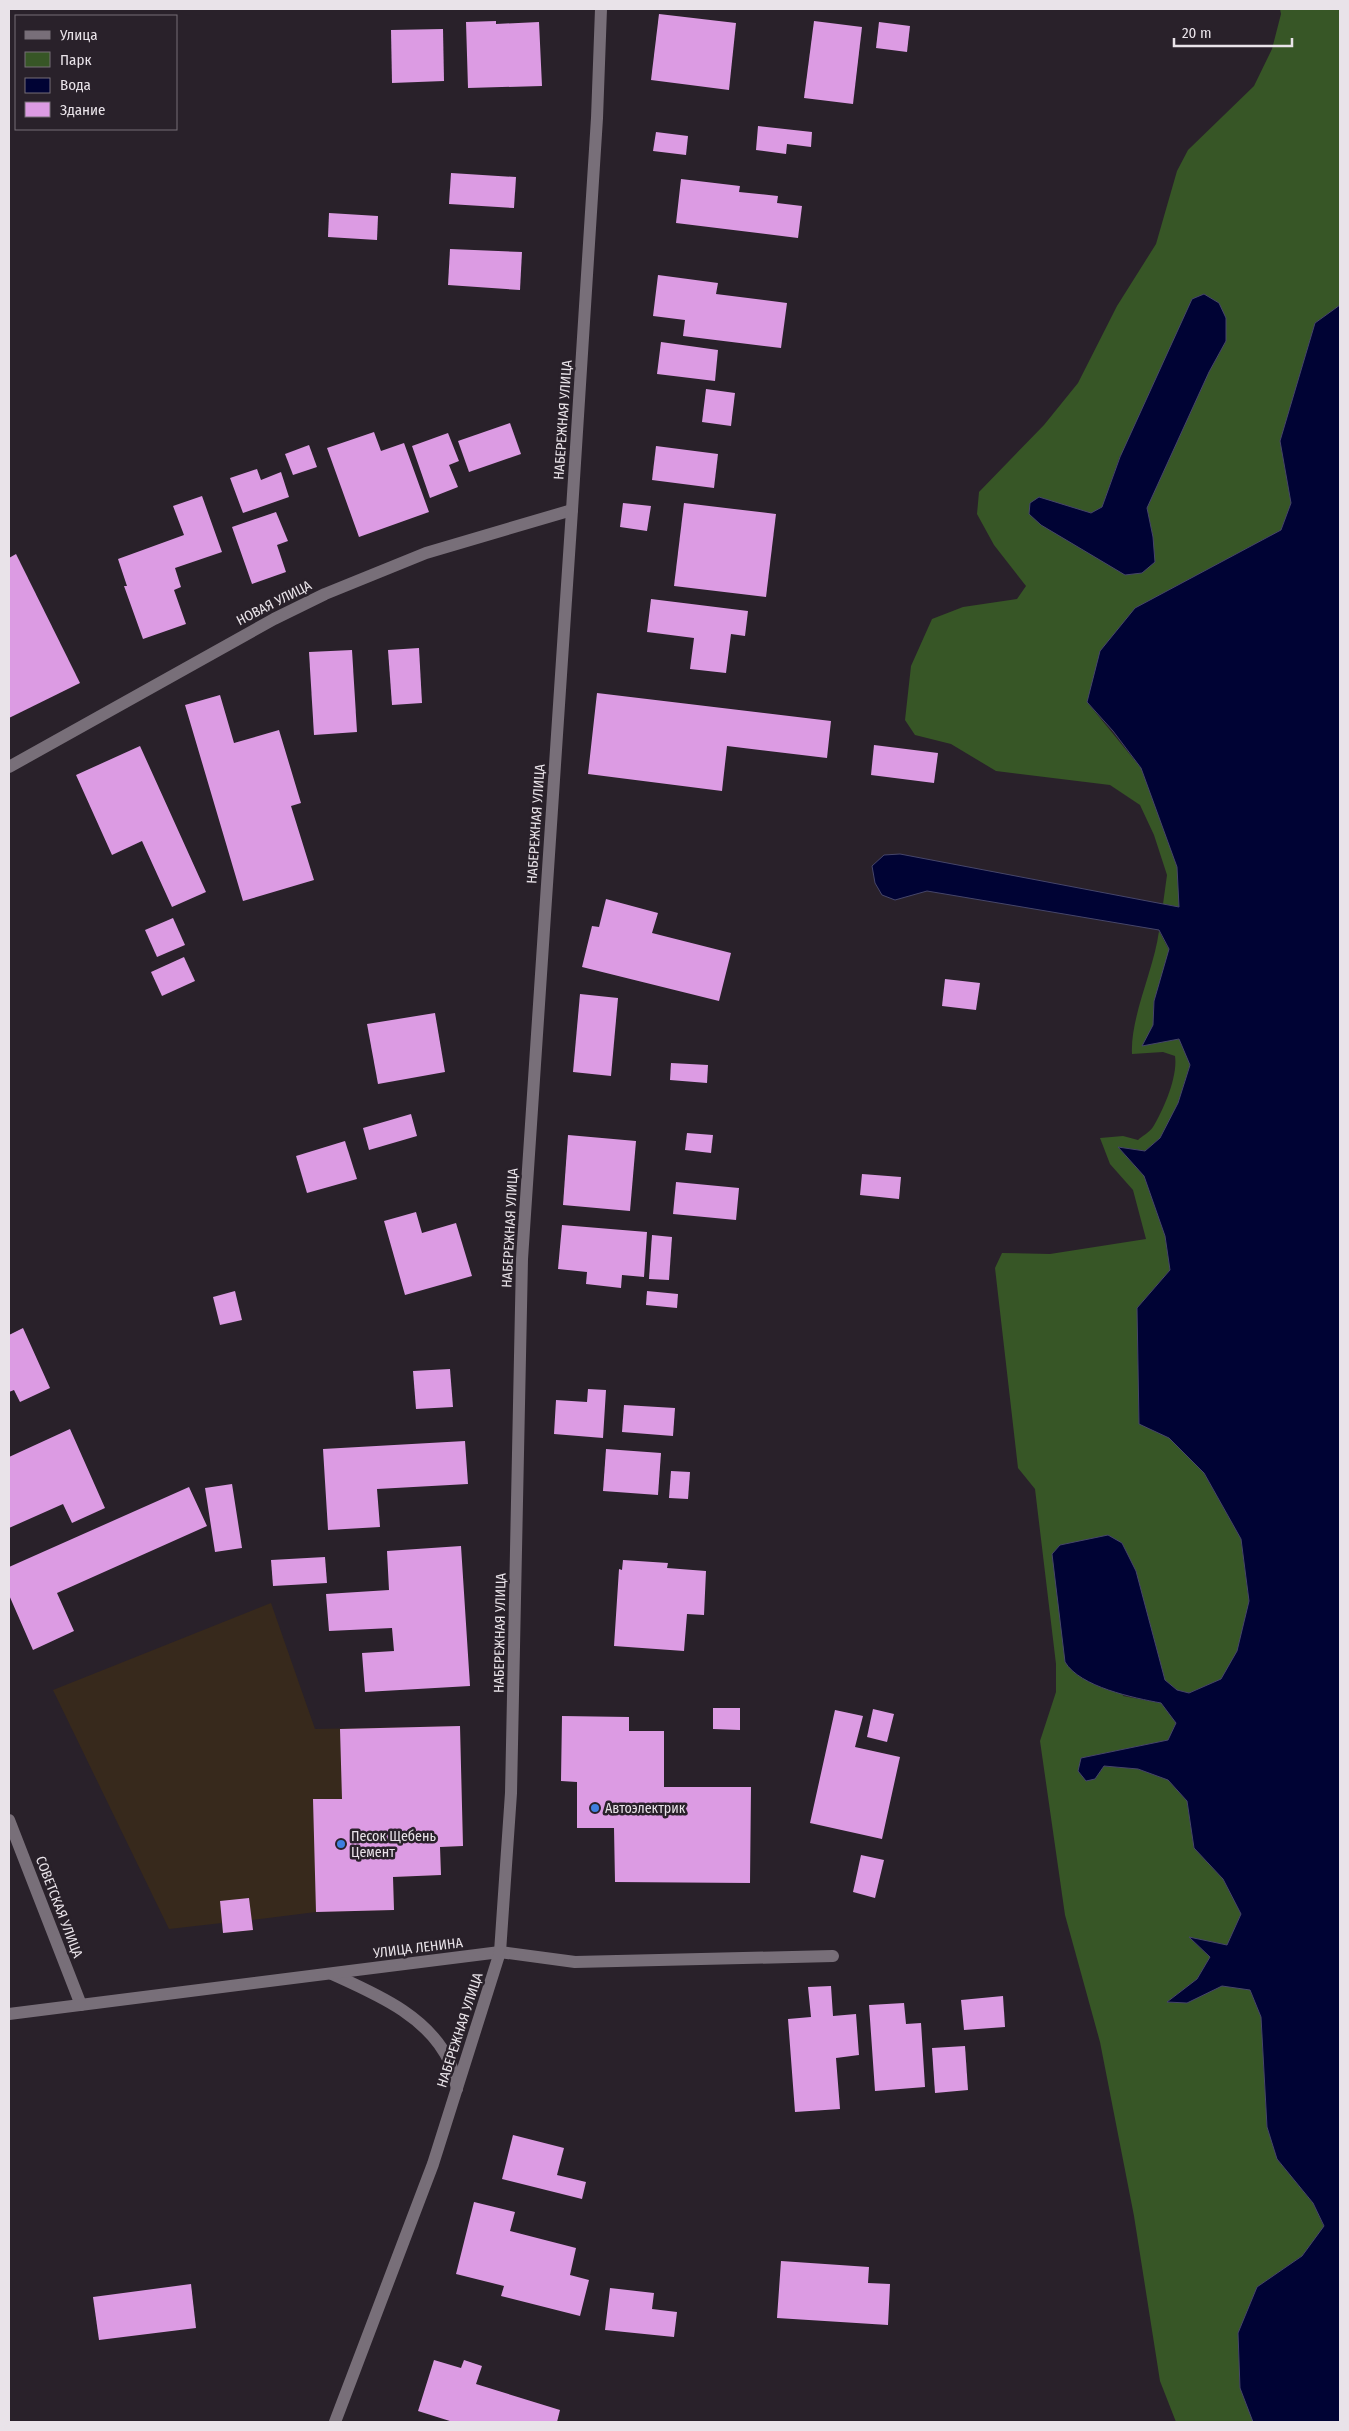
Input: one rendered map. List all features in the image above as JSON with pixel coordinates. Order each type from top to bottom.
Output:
[{"type":"street","name":"НАБЕРЕЖНАЯ УЛИЦА","points":[[335,2422],[433,2164],[500,1952],[511,1793],[522,1259],[597,118],[601,9]]},
{"type":"street","name":"НОВАЯ УЛИЦА","points":[[9,766],[274,618],[325,594],[426,553],[572,510]]},
{"type":"street","name":"СОВЕТСКАЯ УЛИЦА","points":[[9,1820],[81,2005]]},
{"type":"street","name":"УЛИЦА ЛЕНИНА","points":[[9,2014],[500,1952],[575,1962],[833,1956]]},
{"type":"street","points":[[332,1974],[372,1992],[424,2026],[444,2051],[451,2065],[457,2090]]},
{"type":"shaded area","points":[[271,1603],[315,1729],[460,1726],[463,1846],[440,1847],[441,1875],[393,1877],[394,1910],[316,1912],[252,1920],[253,1930],[223,1933],[222,1923],[169,1929],[53,1690]]},
{"type":"green space","points":[[1280,9],[1340,9],[1340,305],[1315,323],[1280,441],[1291,503],[1281,530],[1135,609],[1087,702],[1141,768],[1177,867],[1180,907],[1163,904],[1167,875],[1154,835],[1140,805],[1110,785],[996,771],[951,744],[915,735],[905,720],[911,666],[932,619],[963,607],[1017,599],[1026,586],[994,545],[977,514],[979,492],[1044,425],[1078,383],[1117,306],[1156,244],[1177,171],[1188,150],[1254,86],[1272,49],[1281,14]],"holes":[[[1226,341],[1209,372],[1147,508],[1153,537],[1076,509],[1092,513],[1102,507],[1120,456]]]},
{"type":"green space","points":[[1159,931],[1169,950],[1154,1001],[1153,1025],[1143,1045],[1179,1039],[1190,1064],[1178,1103],[1160,1138],[1145,1151],[1118,1147],[1144,1176],[1165,1236],[1170,1270],[1137,1308],[1139,1423],[1169,1438],[1204,1473],[1241,1539],[1249,1601],[1237,1652],[1221,1679],[1189,1693],[1177,1690],[1165,1680],[1136,1571],[1122,1543],[1123,1696],[1161,1703],[1176,1723],[1168,1740],[1081,1758],[1095,1779],[1104,1766],[1138,1769],[1168,1780],[1187,1801],[1194,1848],[1223,1879],[1241,1914],[1227,1945],[1190,1938],[1210,1957],[1197,1979],[1167,2002],[1187,2003],[1222,1985],[1250,1990],[1261,2017],[1267,2127],[1277,2159],[1313,2203],[1324,2227],[1302,2256],[1257,2287],[1238,2333],[1240,2388],[1253,2422],[1176,2422],[1160,2381],[1134,2216],[1100,2042],[1065,1915],[1040,1741],[1056,1692],[1056,1664],[1035,1489],[1018,1468],[995,1268],[1002,1253],[1050,1254],[1146,1239],[1133,1190],[1110,1164],[1100,1138],[1123,1136],[1138,1140],[1150,1131],[1162,1111],[1172,1083],[1175,1056],[1163,1052],[1132,1054],[1132,1040],[1138,1009]]},
{"type":"water","points":[[1204,294],[1219,303],[1226,318],[1226,341],[1209,372],[1147,508],[1153,537],[1155,562],[1142,573],[1125,575],[1041,525],[1029,514],[1030,503],[1039,497],[1091,513],[1102,507],[1120,457],[1192,299]]},
{"type":"water","points":[[1340,305],[1340,2422],[1253,2422],[1240,2388],[1238,2333],[1257,2287],[1302,2256],[1324,2226],[1313,2203],[1277,2159],[1267,2127],[1261,2017],[1250,1990],[1222,1986],[1187,2003],[1167,2002],[1197,1979],[1210,1957],[1189,1937],[1227,1945],[1241,1914],[1223,1879],[1194,1848],[1187,1801],[1168,1780],[1138,1769],[1104,1766],[1095,1779],[1086,1781],[1078,1771],[1081,1758],[1168,1740],[1176,1723],[1161,1703],[1095,1685],[1072,1671],[1065,1662],[1052,1554],[1060,1545],[1108,1535],[1122,1543],[1136,1571],[1165,1680],[1177,1690],[1189,1693],[1221,1679],[1237,1651],[1249,1601],[1241,1539],[1204,1473],[1169,1438],[1139,1424],[1137,1308],[1170,1270],[1165,1236],[1144,1176],[1118,1147],[1145,1151],[1160,1138],[1178,1103],[1190,1065],[1179,1039],[1142,1046],[1153,1025],[1154,1001],[1169,949],[1159,930],[927,891],[895,900],[882,895],[875,883],[872,866],[884,855],[900,854],[1179,907],[1177,867],[1141,768],[1113,731],[1087,702],[1100,651],[1135,608],[1281,530],[1291,503],[1280,441],[1315,323]]},
{"type":"building","points":[[659,14],[736,23],[729,90],[651,80]]},
{"type":"building","points":[[496,21],[496,24],[539,22],[542,86],[468,88],[466,22]]},
{"type":"building","points":[[814,21],[862,27],[853,104],[804,98]]},
{"type":"building","points":[[879,22],[910,26],[907,52],[876,48]]},
{"type":"building","points":[[443,29],[444,81],[392,83],[391,30]]},
{"type":"building","points":[[758,126],[812,132],[811,147],[787,144],[786,154],[756,150]]},
{"type":"building","points":[[656,132],[688,136],[686,155],[653,151]]},
{"type":"building","points":[[451,173],[516,177],[514,208],[449,204]]},
{"type":"building","points":[[681,179],[740,186],[739,192],[778,196],[777,203],[802,206],[798,238],[676,223]]},
{"type":"building","points":[[329,213],[378,216],[377,240],[328,237]]},
{"type":"building","points":[[450,249],[522,252],[520,290],[448,285]]},
{"type":"building","points":[[658,275],[718,283],[716,294],[787,303],[781,348],[683,336],[685,320],[653,316]]},
{"type":"building","points":[[661,342],[718,350],[715,381],[657,374]]},
{"type":"building","points":[[706,389],[735,393],[731,426],[702,422]]},
{"type":"building","points":[[510,423],[521,454],[469,472],[458,441]]},
{"type":"building","points":[[374,432],[381,451],[404,443],[429,512],[359,537],[327,448]]},
{"type":"building","points":[[448,433],[459,461],[449,465],[458,487],[430,498],[412,446]]},
{"type":"building","points":[[309,445],[317,467],[293,475],[285,454]]},
{"type":"building","points":[[656,446],[718,454],[714,488],[652,480]]},
{"type":"building","points":[[257,469],[261,480],[281,472],[289,497],[243,513],[230,478]]},
{"type":"building","points":[[202,496],[222,552],[175,568],[181,587],[174,590],[186,624],[143,639],[124,586],[127,586],[118,559],[184,535],[173,506]]},
{"type":"building","points":[[623,503],[651,506],[647,531],[620,527]]},
{"type":"building","points":[[684,503],[776,514],[766,597],[674,586]]},
{"type":"building","points":[[276,512],[288,541],[277,545],[286,572],[252,584],[232,527]]},
{"type":"building","points":[[16,554],[80,683],[9,718],[9,558]]},
{"type":"building","points":[[651,599],[748,611],[745,636],[731,634],[726,673],[690,669],[694,638],[647,632]]},
{"type":"building","points":[[419,648],[422,703],[392,705],[388,650]]},
{"type":"building","points":[[352,650],[357,732],[314,735],[309,652]]},
{"type":"building","points":[[597,693],[831,721],[827,758],[727,746],[722,791],[588,774]]},
{"type":"building","points":[[220,695],[234,743],[279,730],[301,803],[291,806],[314,880],[243,901],[185,705]]},
{"type":"building","points":[[874,745],[938,753],[934,783],[871,775]]},
{"type":"building","points":[[140,746],[206,892],[172,907],[142,841],[112,855],[76,775]]},
{"type":"building","points":[[606,899],[658,913],[652,933],[731,953],[719,1001],[582,967],[592,926],[599,927]]},
{"type":"building","points":[[173,918],[185,945],[157,957],[145,930]]},
{"type":"building","points":[[184,957],[195,981],[162,996],[151,972]]},
{"type":"building","points":[[945,979],[980,983],[976,1010],[942,1006]]},
{"type":"building","points":[[580,994],[618,998],[611,1076],[573,1072]]},
{"type":"building","points":[[435,1013],[445,1072],[378,1084],[367,1024]]},
{"type":"building","points":[[671,1063],[708,1065],[707,1083],[670,1080]]},
{"type":"building","points":[[411,1114],[417,1136],[369,1150],[363,1128]]},
{"type":"building","points":[[687,1133],[713,1135],[711,1153],[685,1150]]},
{"type":"building","points":[[568,1135],[636,1141],[630,1211],[563,1205]]},
{"type":"building","points":[[345,1141],[357,1179],[307,1193],[296,1156]]},
{"type":"building","points":[[862,1174],[901,1177],[899,1199],[860,1195]]},
{"type":"building","points":[[676,1182],[739,1188],[736,1220],[673,1214]]},
{"type":"building","points":[[416,1212],[422,1233],[456,1223],[472,1276],[405,1295],[384,1221]]},
{"type":"building","points":[[562,1225],[647,1232],[644,1277],[622,1275],[621,1288],[586,1284],[587,1272],[558,1269]]},
{"type":"building","points":[[652,1235],[672,1237],[669,1280],[649,1279]]},
{"type":"building","points":[[235,1291],[242,1320],[220,1325],[213,1297]]},
{"type":"building","points":[[647,1291],[678,1294],[677,1308],[646,1305]]},
{"type":"building","points":[[23,1328],[50,1388],[20,1402],[14,1390],[9,1392],[9,1335]]},
{"type":"building","points":[[450,1369],[453,1407],[416,1409],[413,1371]]},
{"type":"building","points":[[588,1389],[606,1390],[603,1438],[554,1434],[556,1400],[587,1402]]},
{"type":"building","points":[[624,1405],[675,1408],[673,1436],[622,1432]]},
{"type":"building","points":[[70,1429],[105,1508],[72,1523],[63,1504],[9,1528],[9,1457]]},
{"type":"building","points":[[465,1441],[468,1484],[377,1489],[380,1527],[328,1530],[323,1449]]},
{"type":"building","points":[[606,1449],[661,1453],[658,1495],[603,1491]]},
{"type":"building","points":[[671,1471],[690,1472],[688,1499],[669,1498]]},
{"type":"building","points":[[232,1484],[242,1548],[215,1552],[205,1488]]},
{"type":"building","points":[[189,1487],[207,1526],[57,1593],[74,1631],[33,1650],[9,1595],[9,1567]]},
{"type":"building","points":[[461,1546],[470,1686],[365,1692],[362,1653],[394,1651],[392,1628],[329,1631],[326,1594],[389,1590],[387,1551]]},
{"type":"building","points":[[325,1557],[327,1583],[273,1586],[271,1560]]},
{"type":"building","points":[[623,1560],[668,1563],[667,1568],[706,1571],[704,1615],[687,1614],[684,1651],[614,1646],[619,1569],[622,1570]]},
{"type":"building","points":[[713,1708],[740,1708],[740,1730],[713,1729]]},
{"type":"building","points":[[873,1709],[894,1714],[887,1742],[867,1737]]},
{"type":"building","points":[[835,1710],[863,1716],[855,1747],[900,1757],[882,1839],[810,1823]]},
{"type":"building","points":[[562,1716],[629,1717],[629,1731],[664,1731],[664,1787],[751,1787],[750,1883],[615,1882],[614,1828],[577,1828],[577,1782],[561,1781]]},
{"type":"building","points":[[460,1726],[463,1846],[440,1847],[441,1875],[393,1877],[394,1910],[316,1912],[313,1799],[342,1799],[340,1729]]},
{"type":"building","points":[[861,1855],[884,1860],[875,1898],[853,1892]]},
{"type":"building","points":[[249,1898],[253,1930],[223,1933],[220,1901]]},
{"type":"building","points":[[831,1986],[833,2016],[856,2014],[859,2055],[836,2058],[840,2109],[795,2112],[788,2019],[811,2017],[808,1987]]},
{"type":"building","points":[[1003,1996],[1005,2027],[964,2030],[961,2000]]},
{"type":"building","points":[[904,2003],[906,2024],[921,2023],[925,2087],[875,2091],[869,2005]]},
{"type":"building","points":[[965,2046],[968,2090],[935,2093],[932,2048]]},
{"type":"building","points":[[513,2135],[564,2148],[557,2175],[586,2182],[582,2199],[502,2179]]},
{"type":"building","points":[[474,2202],[515,2212],[510,2231],[576,2248],[570,2275],[589,2280],[580,2316],[501,2296],[504,2286],[456,2274]]},
{"type":"building","points":[[781,2261],[869,2267],[868,2283],[890,2284],[888,2325],[777,2318]]},
{"type":"building","points":[[191,2284],[196,2328],[99,2340],[93,2297]]},
{"type":"building","points":[[610,2288],[654,2293],[652,2309],[677,2312],[674,2337],[605,2330]]},
{"type":"building","points":[[434,2360],[461,2368],[464,2360],[482,2366],[476,2384],[560,2410],[557,2422],[453,2422],[418,2411]]},
{"type":"place","name":"Автоэлектрик","points":[[595,1808]]},
{"type":"place","name":"Песок Щебень Цемент","points":[[341,1844]]}]
